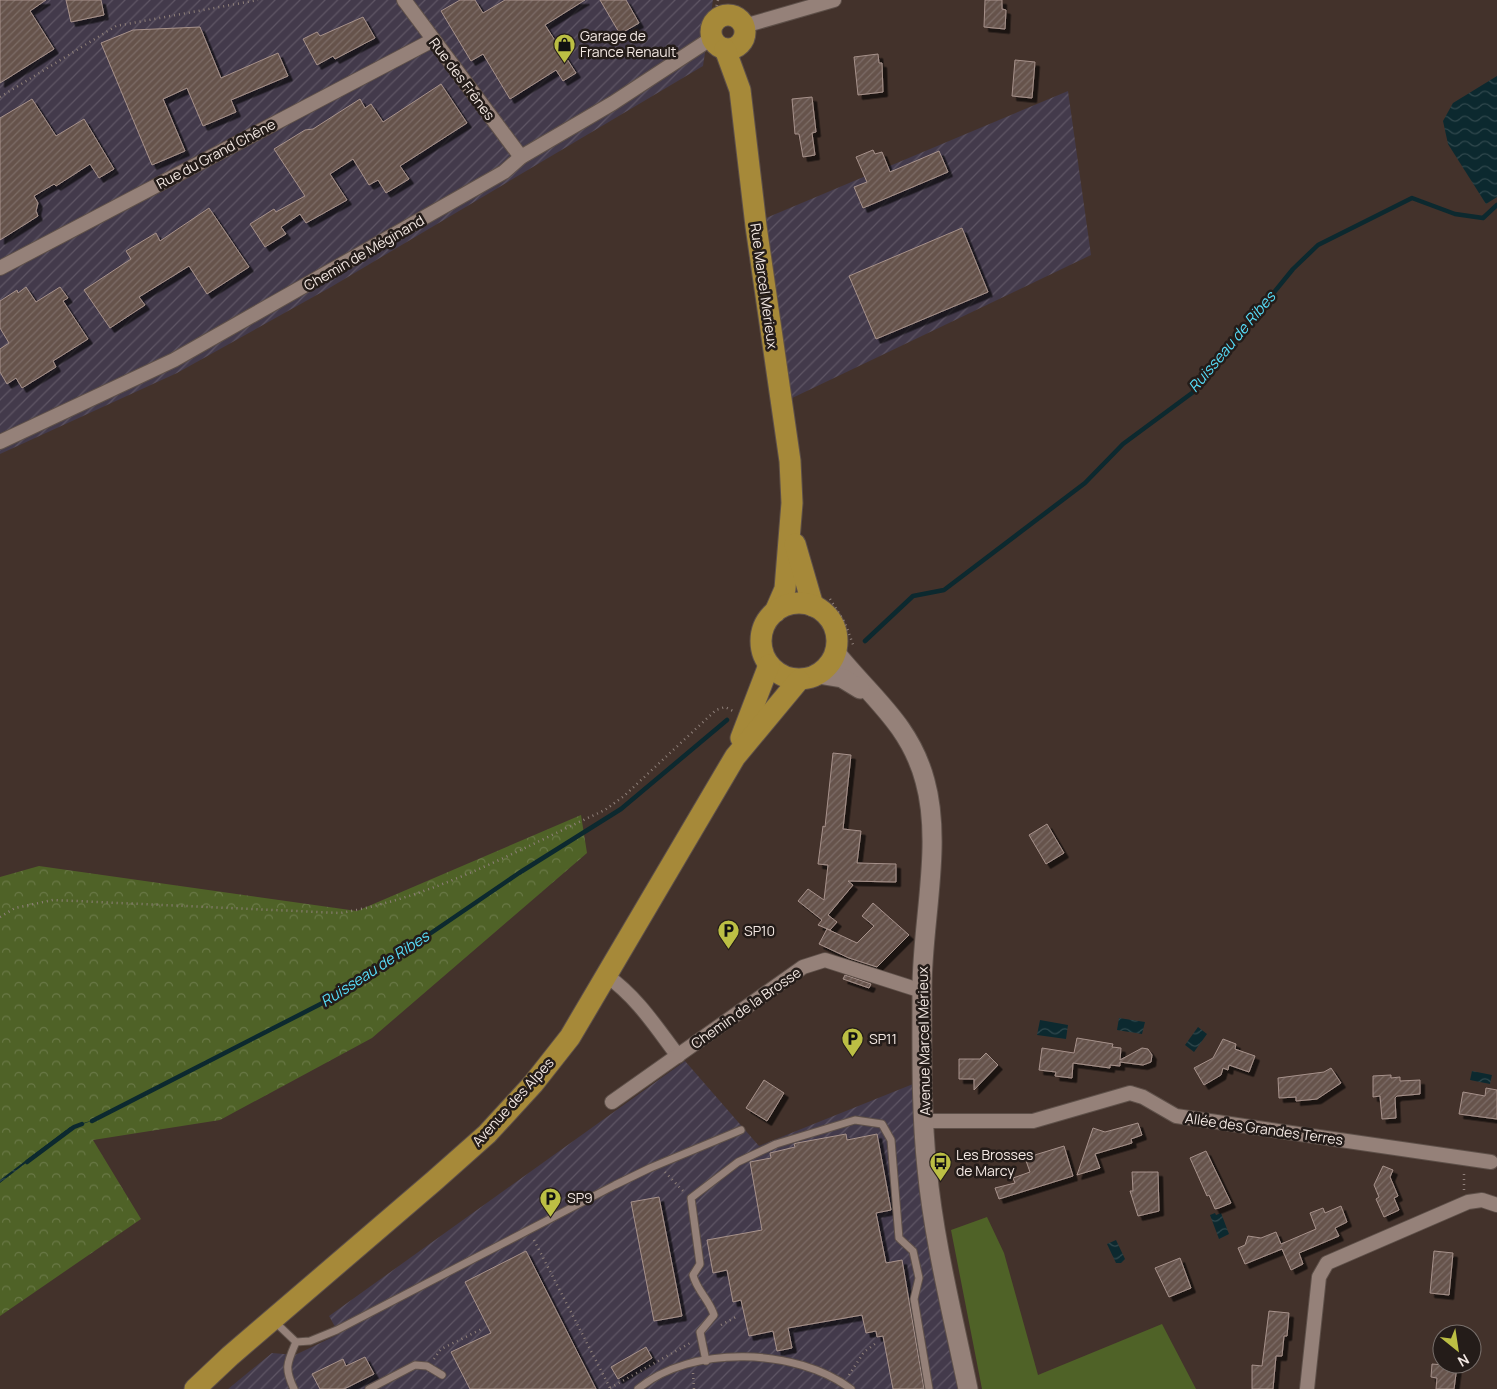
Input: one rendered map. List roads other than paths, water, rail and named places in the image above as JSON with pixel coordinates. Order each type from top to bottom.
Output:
[{"type":"main road","points":[[722,8],[736,17],[744,26],[746,32],[741,44],[732,49],[719,43],[712,27],[722,8]]},
{"type":"main road","name":"Rue Marcel Merieux","points":[[719,43],[740,90],[756,226],[790,461],[791,525],[785,589],[775,612]]},
{"type":"main road","name":"Rue Marcel Merieux","points":[[791,525],[804,583],[813,606]]},
{"type":"main road","points":[[792,604],[813,606],[829,618],[834,628],[837,638],[835,652],[826,668],[808,677],[778,673],[769,666],[761,647],[761,634],[766,622],[775,612],[792,604]]},
{"type":"main road","name":"Avenue Marcel Mérieux","points":[[835,652],[881,701],[914,750],[925,781],[932,816],[922,991],[927,1166],[935,1232],[968,1389]]},
{"type":"main road","name":"Avenue des Alpes","points":[[197,1385],[487,1134],[533,1084],[570,1037],[735,757],[769,666]]},
{"type":"main road","name":"Avenue Marcel Mérieux","points":[[808,677],[842,678],[881,701]]},
{"type":"main road","name":"Avenue des Alpes","points":[[735,757],[808,677]]},
{"type":"street","name":"Rue des Frênes","points":[[404,0],[521,157]]},
{"type":"street","points":[[744,26],[834,0]]},
{"type":"street","name":"Rue du Grand Chêne","points":[[0,268],[433,40]]},
{"type":"street","name":"Chemin de Méginand","points":[[0,442],[182,356],[504,172],[521,157],[719,43]]},
{"type":"street","name":"Chemin de la Brosse","points":[[612,1102],[803,967],[825,960],[922,991]]},
{"type":"street","points":[[606,976],[619,985],[645,1012],[678,1056]]},
{"type":"street","name":"Allée des Grandes Terres","points":[[925,1120],[1033,1121],[1130,1093],[1143,1097],[1176,1116],[1491,1162]]},
{"type":"street","points":[[1307,1389],[1319,1277],[1327,1263],[1468,1202],[1482,1200],[1497,1205]]},
{"type":"lane","points":[[706,1361],[700,1332],[714,1315],[710,1302],[696,1286],[693,1275],[700,1264],[691,1198],[738,1162],[776,1144],[855,1120],[882,1124],[891,1140],[899,1238],[913,1251],[919,1278],[914,1299],[929,1389]]},
{"type":"lane","points":[[272,1319],[296,1342],[310,1341],[336,1330],[650,1168],[741,1130]]},
{"type":"lane","points":[[294,1389],[288,1377],[286,1364],[296,1342]]},
{"type":"lane","points":[[638,1389],[675,1367],[718,1358],[767,1358],[805,1365],[848,1387]]},
{"type":"lane","points":[[368,1389],[415,1365],[429,1367],[442,1375]]},
{"type":"water","points":[[1497,76],[1497,197],[1486,204],[1448,144],[1443,121],[1453,103]]},
{"type":"water","points":[[1119,1018],[1145,1022],[1142,1034],[1117,1030]]},
{"type":"water","points":[[1040,1020],[1068,1025],[1066,1039],[1037,1035]]},
{"type":"water","points":[[1198,1027],[1207,1034],[1194,1052],[1185,1045]]},
{"type":"water","points":[[1472,1071],[1492,1075],[1490,1084],[1470,1080]]},
{"type":"water","points":[[97,1119],[66,1132],[0,1183],[0,1180],[70,1127]]},
{"type":"water","points":[[1215,1213],[1216,1215],[1221,1213],[1229,1234],[1219,1239],[1210,1215]]},
{"type":"water","points":[[1116,1240],[1125,1259],[1121,1263],[1116,1263],[1107,1244]]},
{"type":"waterway","name":"Ruisseau de Ribes","points":[[865,641],[913,596],[944,590],[1085,483],[1123,444],[1192,393],[1293,269],[1318,245],[1412,198],[1455,214],[1483,218],[1497,205]]},
{"type":"waterway","name":"Ruisseau de Ribes","points":[[92,1121],[346,991],[519,873],[621,809],[727,720]]},
{"type":"waterway","name":"Ruisseau de Ribes","points":[[27,1162],[74,1127],[82,1124]]},
{"type":"place","name":"Garage de France Renault","points":[[564,63]]},
{"type":"place","name":"SP10","points":[[728,950]]},
{"type":"place","name":"SP11","points":[[853,1058]]},
{"type":"place","name":"Les Brosses de Marcy","points":[[940,1182]]},
{"type":"place","name":"SP9","points":[[551,1217]]}]
